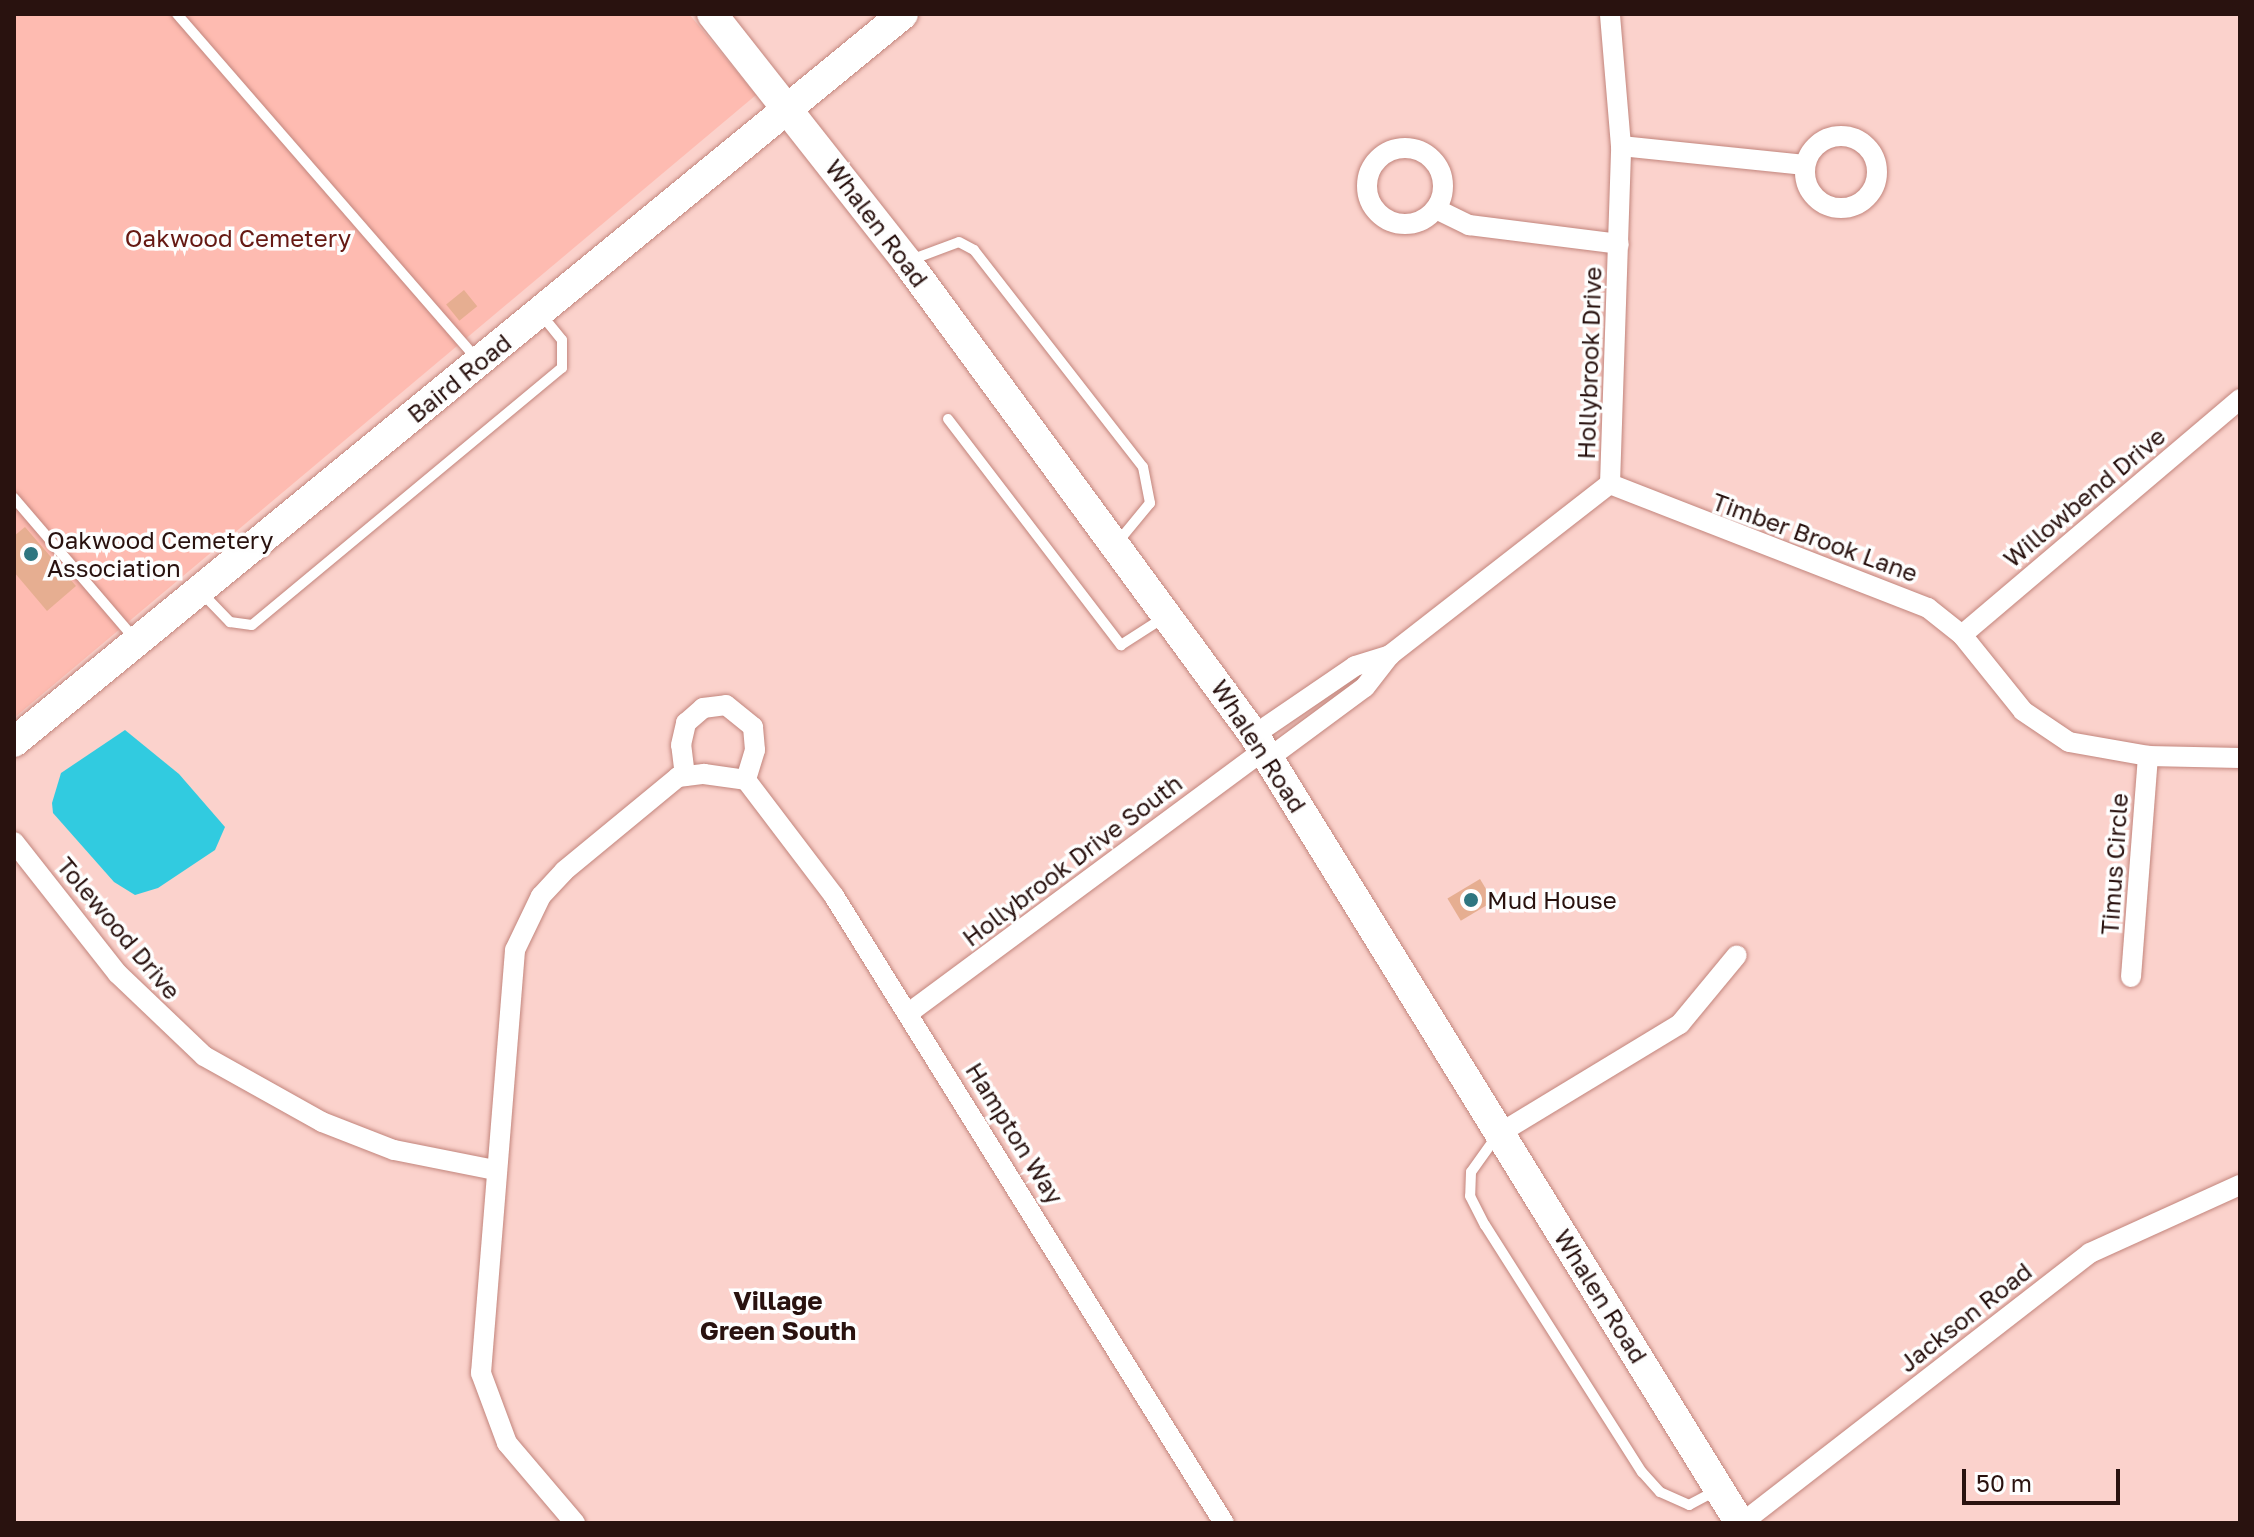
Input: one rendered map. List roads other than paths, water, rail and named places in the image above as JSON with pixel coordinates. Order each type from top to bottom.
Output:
[{"type":"street","name":"Whalen Road","points":[[712,14],[907,262],[1117,543],[1262,748],[1741,1523]]},
{"type":"street","name":"Baird Road","points":[[14,742],[903,14]]},
{"type":"street","name":"Hollybrook Drive","points":[[1262,748],[1355,666],[1390,655],[1610,484],[1621,146],[1610,14]]},
{"type":"street","points":[[1621,146],[1805,165]]},
{"type":"street","points":[[1436,209],[1469,225],[1619,244]]},
{"type":"street","name":"Willowbend Drive","points":[[1962,635],[2240,399]]},
{"type":"street","name":"Timber Brook Lane","points":[[1610,484],[1898,594],[1962,635],[2045,729],[2069,742],[2148,756],[2240,758]]},
{"type":"street","points":[[575,1523],[507,1443],[481,1373],[508,994],[526,921],[564,871],[685,776],[746,780],[755,750],[753,727],[726,705],[703,708],[686,723],[681,745],[685,776]]},
{"type":"street","name":"Hollybrook Drive South","points":[[910,1012],[1262,748]]},
{"type":"street","name":"Timus Circle","points":[[2131,977],[2148,756]]},
{"type":"street","name":"Hampton Way","points":[[746,780],[910,1012],[1224,1523]]},
{"type":"street","name":"Tolewood Drive","points":[[14,842],[118,974],[204,1056],[322,1122],[394,1150],[495,1170]]},
{"type":"street","points":[[1500,1133],[1680,1024],[1737,955]]},
{"type":"street","name":"Jackson Road","points":[[1741,1523],[2090,1253],[2240,1185]]},
{"type":"lane","points":[[177,14],[479,362]]},
{"type":"lane","points":[[907,262],[959,242],[974,250],[1143,467],[1150,503],[1117,543]]},
{"type":"lane","points":[[199,590],[230,622],[252,625],[562,368],[562,340],[539,312]]},
{"type":"lane","points":[[948,419],[1121,645],[1168,615]]},
{"type":"lane","points":[[14,498],[137,641]]},
{"type":"lane","points":[[1500,1133],[1471,1172],[1470,1196],[1502,1252],[1626,1452],[1660,1492],[1689,1505],[1719,1489]]},
{"type":"water","points":[[125,730],[179,774],[225,827],[215,850],[158,888],[135,895],[114,882],[53,813],[52,803],[61,773]]},
{"type":"place","name":"Oakwood Cemetery Association","points":[[31,554]]},
{"type":"place","name":"Mud House","points":[[1471,900]]},
{"type":"district","name":"Village Green South","points":[[778,1316]]},
{"type":"park label","name":"Oakwood Cemetery","points":[[238,238]]}]
